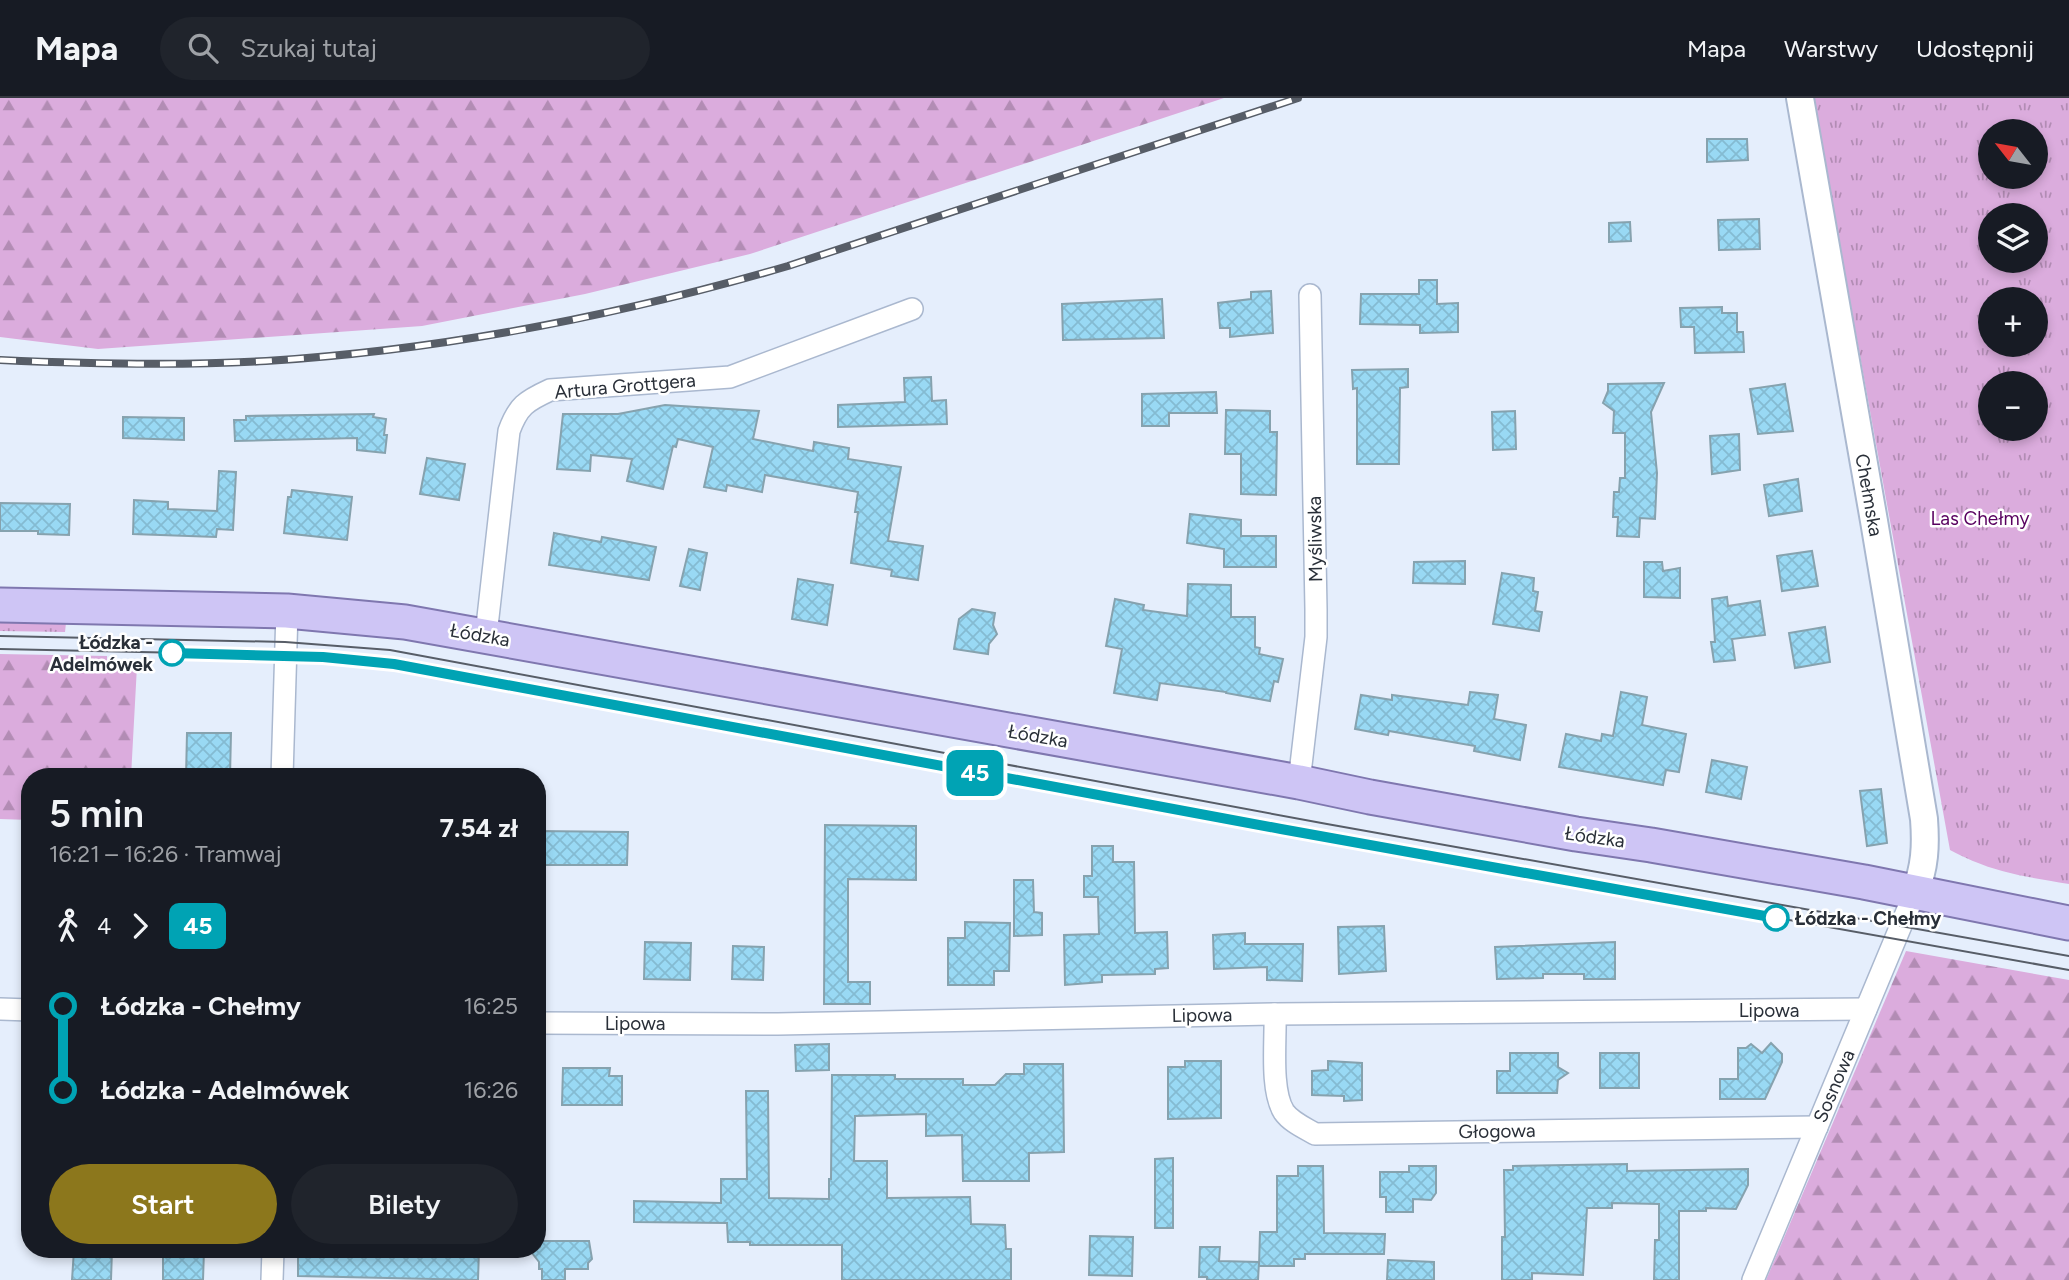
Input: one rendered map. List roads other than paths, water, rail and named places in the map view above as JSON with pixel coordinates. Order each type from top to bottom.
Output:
[{"type":"main road","name":"Łódzka","points":[[0,605],[287,611],[405,622],[1576,834],[1915,892],[2069,923]]},
{"type":"street","name":"Chełmska","points":[[1800,98],[1923,819],[1924,869],[1915,892]]},
{"type":"street","name":"Myśliwska","points":[[1299,782],[1313,662],[1316,609],[1310,295]]},
{"type":"street","name":"Artura Grottgera","points":[[486,635],[509,432],[515,416],[526,401],[550,390],[730,377],[912,309]]},
{"type":"street","points":[[282,768],[287,611]]},
{"type":"street","name":"Sosnowa","points":[[1753,1280],[1915,892]]},
{"type":"street","points":[[0,1009],[21,1010]]},
{"type":"street","name":"Lipowa","points":[[546,1023],[778,1024],[1275,1014],[1867,1009]]},
{"type":"street","name":"Głogowa","points":[[1275,1014],[1277,1089],[1280,1101],[1284,1112],[1315,1134],[1817,1127]]},
{"type":"street","points":[[272,1280],[273,1258]]},
{"type":"tram line","points":[[0,636],[285,642],[390,650],[1327,824],[2069,956]]},
{"type":"tram line","points":[[0,649],[285,655],[394,664],[1308,834],[2069,970]]},
{"type":"tram line","name":"45","points":[[172,653],[285,655],[394,664],[1776,918]]},
{"type":"railway","points":[[0,360],[199,364],[333,356],[464,339],[595,315],[788,266],[1298,98]]},
{"type":"place","name":"Łódzka - Adelmówek","points":[[172,653]]},
{"type":"place","name":"Łódzka - Chełmy","points":[[1776,918]]},
{"type":"park label","name":"Las Chełmy","points":[[1980,518]]}]
